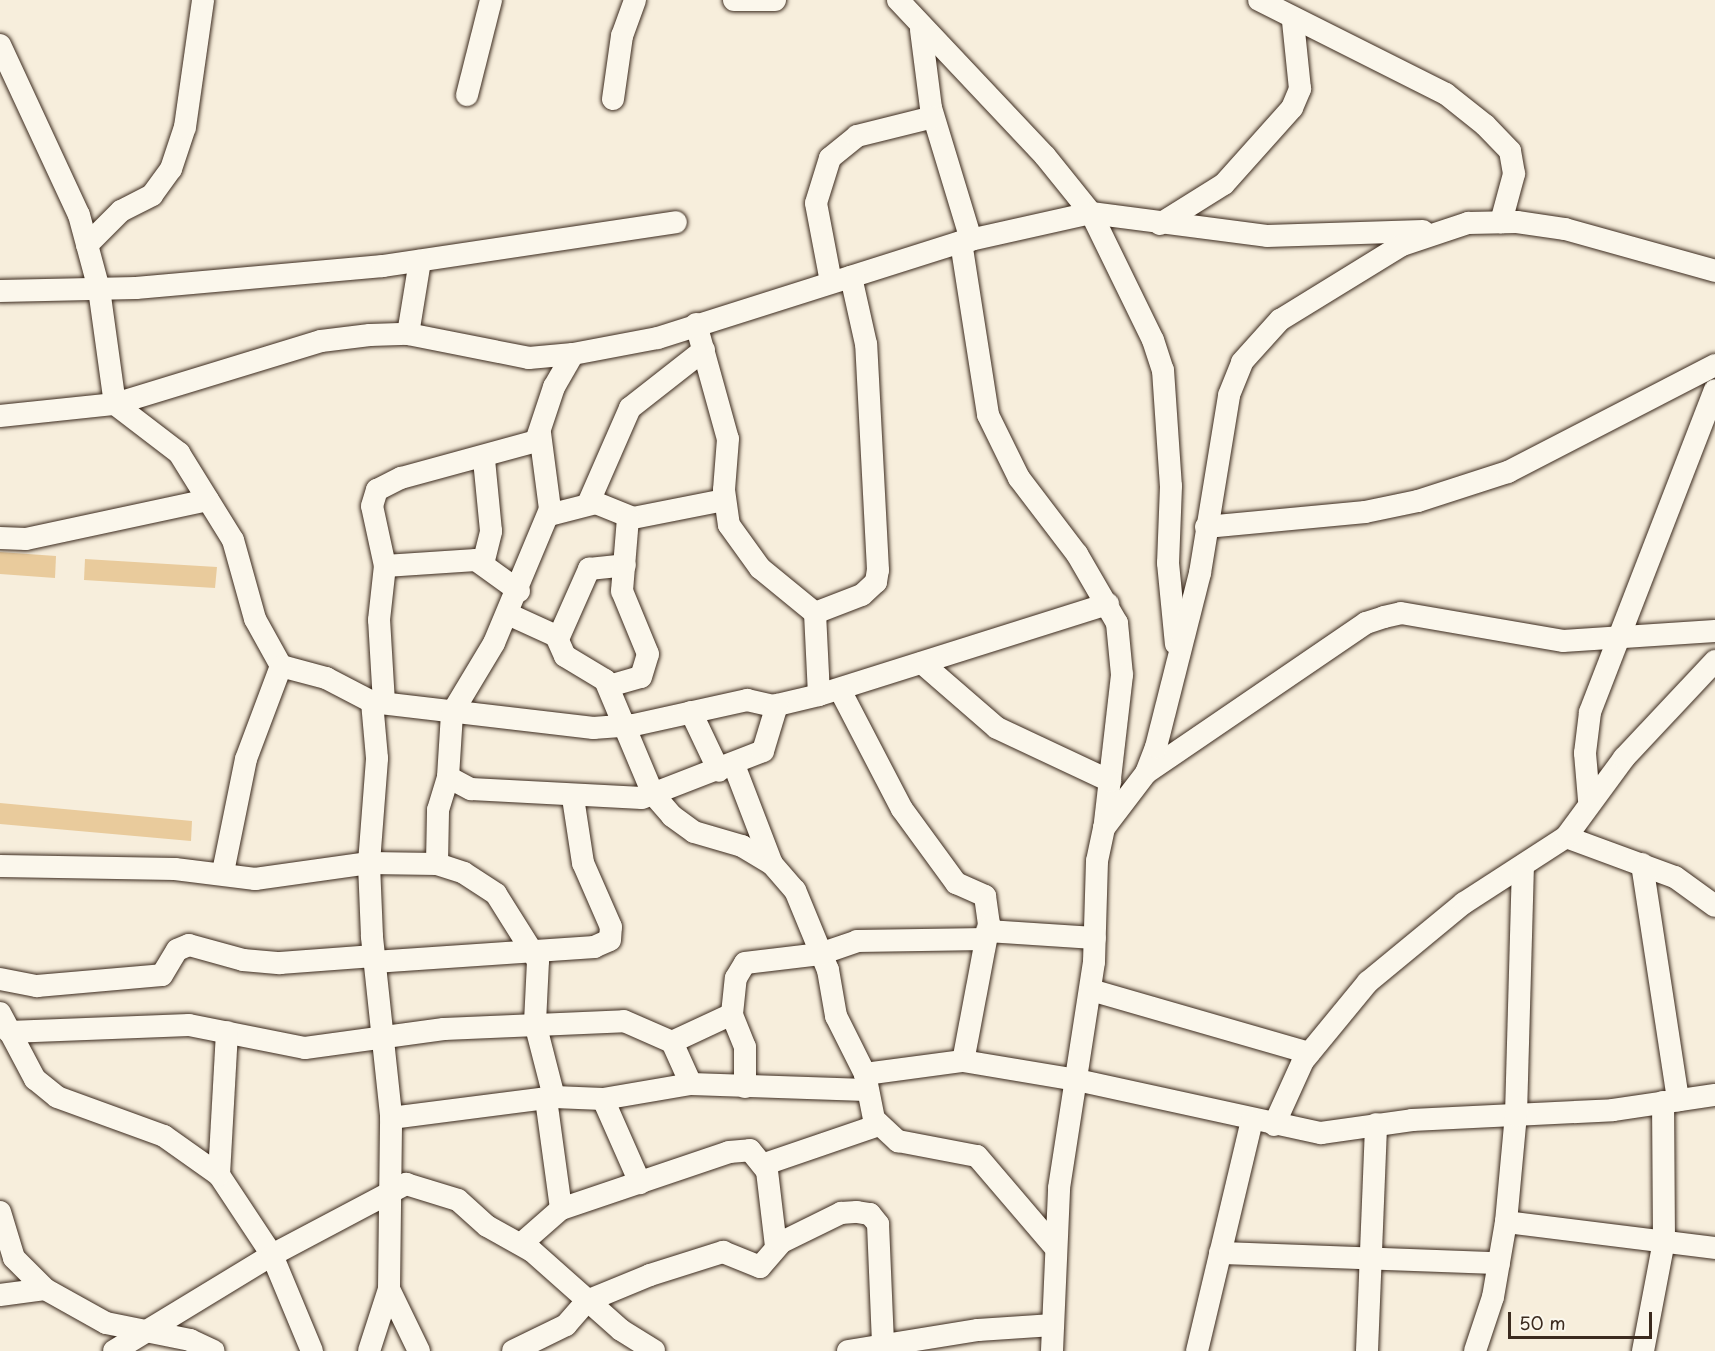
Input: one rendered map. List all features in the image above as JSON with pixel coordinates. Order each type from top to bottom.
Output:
[{"type":"street","points":[[87,245],[121,211],[152,195],[171,169],[185,127],[203,0]]},
{"type":"street","points":[[467,95],[491,0]]},
{"type":"street","points":[[614,99],[622,36],[635,0]]},
{"type":"street","points":[[734,0],[775,0]]},
{"type":"street","points":[[898,0],[921,30],[1045,156],[1091,213],[1163,369],[1171,486],[1167,563],[1178,660]]},
{"type":"street","points":[[1259,0],[1293,21],[1446,94],[1485,125],[1510,152],[1512,162],[1501,222]]},
{"type":"street","points":[[1160,224],[1224,184],[1292,108],[1300,89],[1293,21]]},
{"type":"street","points":[[921,30],[933,117],[966,241],[988,415],[1018,478],[1108,604],[1118,623],[1122,675],[1104,828],[1091,990],[1054,1246],[1053,1351]]},
{"type":"street","points":[[0,45],[47,139],[87,245],[99,289],[115,404],[179,453],[233,540],[255,619],[281,666],[326,678],[378,702],[452,713],[593,728],[626,726],[747,700],[777,705],[830,692],[1108,604]]},
{"type":"street","points":[[0,87],[10,66]]},
{"type":"street","points":[[815,613],[862,595],[876,582],[878,570],[866,344],[841,279],[816,203],[830,159],[857,136],[933,117]]},
{"type":"street","points":[[0,416],[115,404],[321,341],[408,334],[529,358],[573,354],[658,338],[696,324],[966,241],[1091,213],[1160,224],[1267,236],[1440,230],[1501,222],[1566,229],[1715,271]]},
{"type":"street","points":[[0,291],[99,289],[420,261],[676,222]]},
{"type":"street","points":[[1146,772],[1178,660],[1206,527],[1229,395],[1258,339],[1402,245],[1440,230]]},
{"type":"street","points":[[408,334],[420,261]]},
{"type":"street","points":[[696,324],[728,440],[724,500],[734,539],[815,613],[830,692],[902,808],[956,883],[985,896],[987,935],[963,1061]]},
{"type":"street","points":[[588,504],[630,408],[704,350]]},
{"type":"street","points":[[437,864],[438,810],[448,777],[452,713],[508,614],[549,515],[540,433],[554,387],[573,354]]},
{"type":"street","points":[[1206,527],[1365,512],[1441,494],[1508,472],[1715,364]]},
{"type":"street","points":[[1589,800],[1585,753],[1590,712],[1715,390]]},
{"type":"street","points":[[369,1351],[389,1289],[388,1190],[391,1118],[380,1039],[369,863],[377,758],[379,620],[385,566],[372,506],[377,490],[401,478],[484,459],[528,446],[540,433]]},
{"type":"street","points":[[483,564],[491,531],[484,459]]},
{"type":"street","points":[[0,538],[36,537],[208,500]]},
{"type":"street","points":[[549,515],[588,504],[628,518],[724,500]]},
{"type":"street","points":[[609,686],[641,677],[648,654],[623,600],[628,518]]},
{"type":"street","points":[[385,566],[450,558],[483,564],[519,591]]},
{"type":"street","points":[[558,639],[589,569],[625,565]]},
{"type":"street","points":[[508,614],[558,639],[565,656],[609,686],[653,794],[694,832],[742,846],[772,864]]},
{"type":"street","points":[[1104,828],[1146,772],[1366,623],[1384,617],[1401,614],[1563,641],[1617,641],[1715,630]]},
{"type":"street","points":[[1197,1351],[1220,1253],[1263,1123],[1309,1053],[1377,975],[1464,903],[1566,837],[1589,800],[1715,661]]},
{"type":"street","points":[[922,663],[997,728],[1110,782]]},
{"type":"street","points":[[223,872],[246,759],[281,666]]},
{"type":"street","points":[[448,777],[471,789],[538,790],[573,798],[653,794],[726,768],[769,746],[777,705]]},
{"type":"street","points":[[691,712],[726,768],[772,864],[795,890],[833,984],[836,1016],[866,1082],[879,1125],[898,1142],[977,1156],[1054,1246]]},
{"type":"street","points":[[0,979],[37,986],[162,975],[177,950],[189,945],[243,960],[280,963],[594,947],[610,940],[611,927],[583,863],[573,798]]},
{"type":"street","points":[[1566,837],[1675,877],[1715,906]]},
{"type":"street","points":[[0,866],[223,872],[255,879],[369,863],[437,864],[484,882],[531,949],[540,975],[535,1023],[550,1098],[561,1209]]},
{"type":"street","points":[[1642,864],[1671,1101],[1664,1241],[1643,1351]]},
{"type":"street","points":[[1475,1351],[1499,1263],[1506,1222],[1516,1115],[1523,866]]},
{"type":"street","points":[[745,1087],[745,1047],[732,1014],[736,978],[745,963],[820,954],[857,941],[987,935],[1095,938]]},
{"type":"street","points":[[1091,990],[1309,1053]]},
{"type":"street","points":[[672,1042],[732,1014]]},
{"type":"street","points":[[312,1351],[272,1255],[219,1175],[164,1136],[57,1097],[35,1079],[5,1022],[189,1025],[305,1048],[535,1023],[624,1021],[672,1042],[691,1084]]},
{"type":"street","points":[[219,1175],[227,1032]]},
{"type":"street","points":[[391,1118],[550,1098],[603,1099],[691,1084],[745,1087],[866,1082],[963,1061],[1077,1080],[1263,1123],[1321,1133],[1376,1124],[1516,1115],[1715,1095]]},
{"type":"street","points":[[603,1099],[640,1183]]},
{"type":"street","points":[[1367,1351],[1376,1124]]},
{"type":"street","points":[[765,1164],[879,1125]]},
{"type":"street","points":[[521,1244],[561,1209],[729,1152],[750,1150],[765,1164],[776,1246]]},
{"type":"street","points":[[114,1351],[146,1335],[272,1255],[388,1190],[406,1184],[429,1187],[521,1244],[587,1301],[654,1351]]},
{"type":"street","points":[[0,1212],[7,1256],[45,1289],[79,1311],[146,1335],[190,1340],[214,1351]]},
{"type":"street","points":[[513,1351],[545,1342],[566,1325],[587,1301],[714,1253],[760,1268],[776,1246],[842,1213],[874,1216],[883,1342]]},
{"type":"street","points":[[1506,1222],[1715,1248]]},
{"type":"street","points":[[1220,1253],[1370,1262],[1499,1263]]},
{"type":"street","points":[[0,1295],[45,1289]]},
{"type":"street","points":[[389,1289],[419,1351]]},
{"type":"street","points":[[848,1351],[883,1342],[944,1343],[1053,1325]]},
{"type":"building","points":[[0,552],[56,556],[55,578],[0,574]]},
{"type":"building","points":[[85,559],[217,567],[215,588],[84,580]]},
{"type":"building","points":[[0,803],[192,821],[191,841],[0,824]]}]
